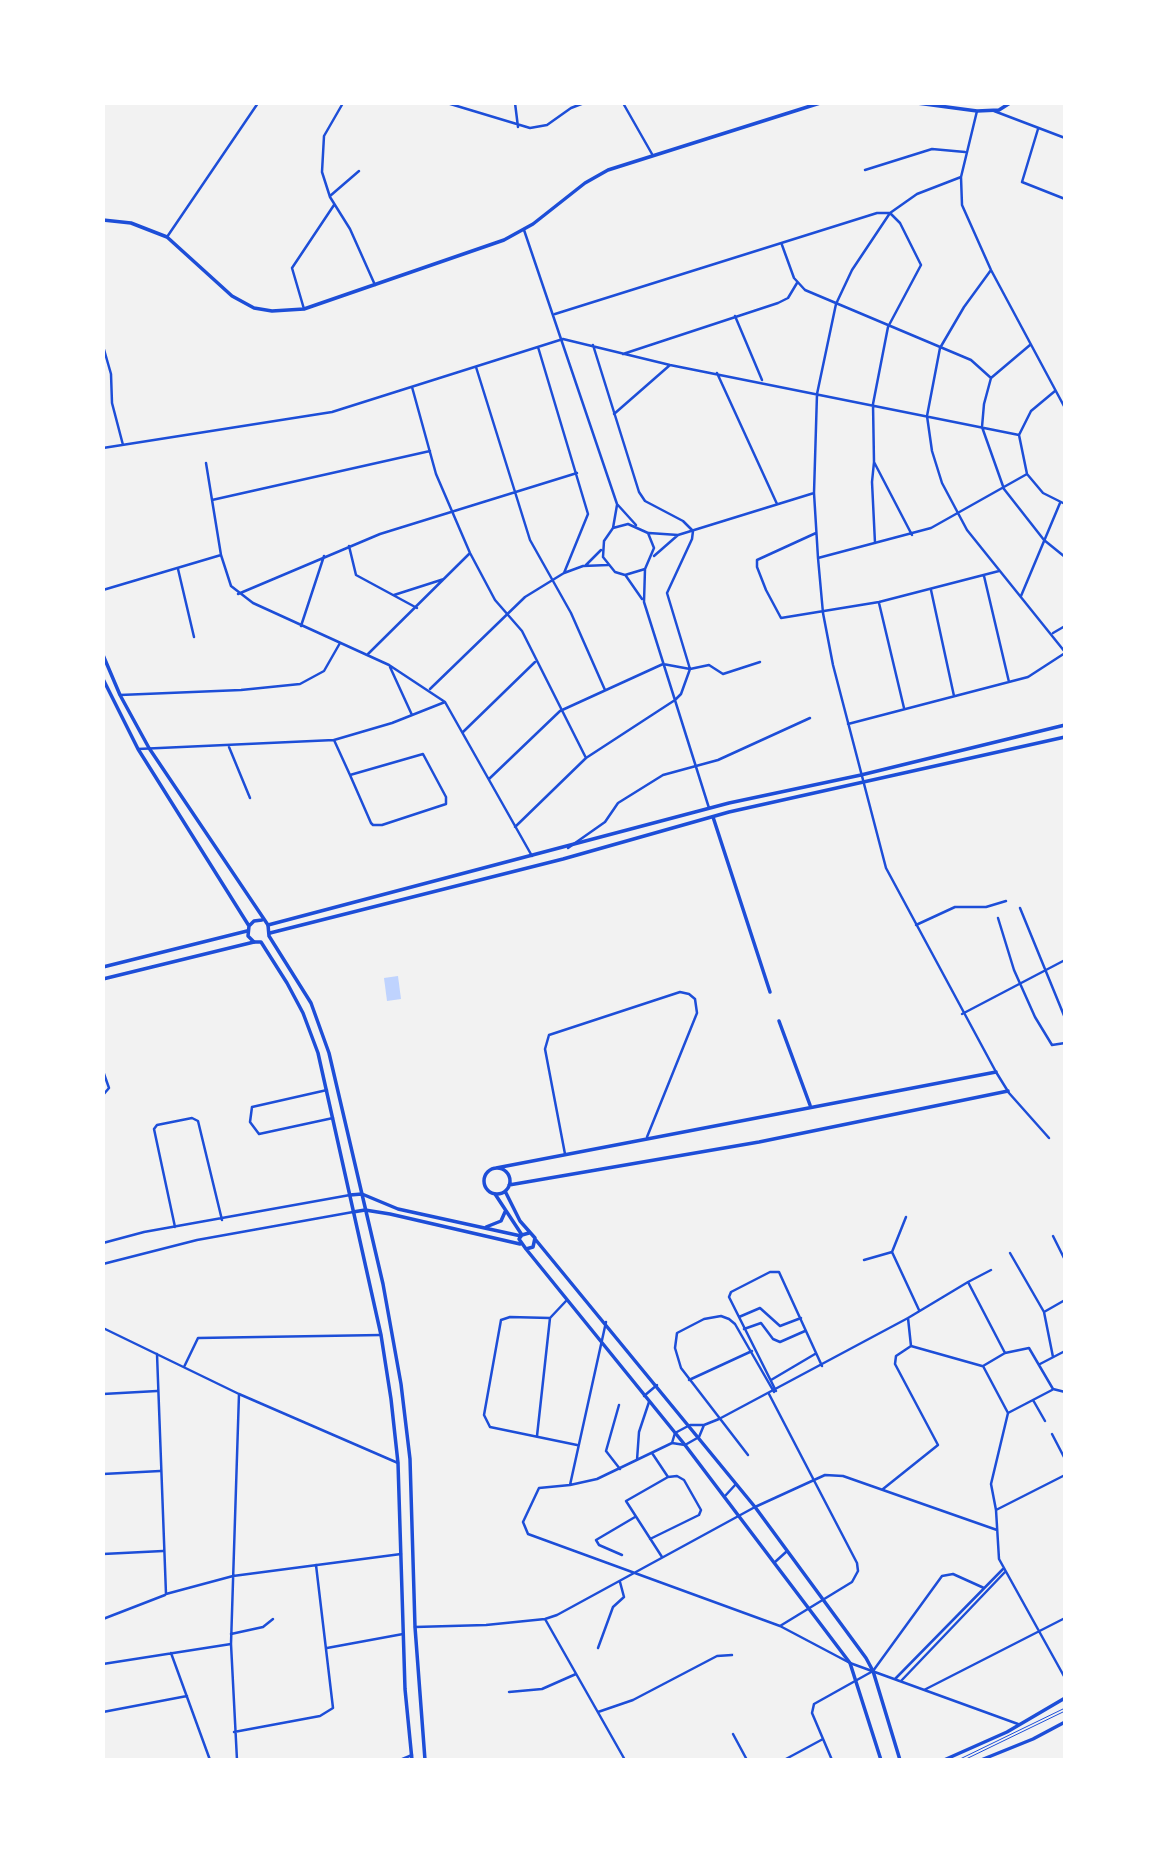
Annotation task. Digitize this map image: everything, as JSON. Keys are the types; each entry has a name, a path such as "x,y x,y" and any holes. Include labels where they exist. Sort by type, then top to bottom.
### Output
{"main road":[{"path":"103,220 131,223 167,237 232,296 254,308 272,311 304,309 491,246 524,230 585,183 608,170 819,103"},
{"path":"917,103 977,111 999,110 1010,103"},
{"path":"991,109 993,103"},
{"path":"103,655 120,695 149,748 266,923 269,935 319,1021 397,1351 407,1426 415,1627 425,1760"},
{"path":"103,679 138,749 254,942"},
{"path":"103,967 248,928 257,920 266,923 568,848 709,808 861,775 1065,725"},
{"path":"103,978 261,942 269,935 564,859 713,817 1065,737"},
{"path":"713,817 770,992"},
{"path":"261,942 303,1013 327,1090 381,1335 398,1463 403,1634 412,1757"},
{"path":"779,1021 810,1105"},
{"path":"520,1244 521,1235 495,1194 486,1188 484,1179 488,1172 496,1168 810,1105 996,1072"},
{"path":"509,1185 759,1142 1008,1091"},
{"path":"495,1194 505,1191 509,1185 507,1173 496,1168"},
{"path":"505,1191 529,1233 690,1424 755,1507 873,1671 900,1760"},
{"path":"350,1195 362,1194 398,1209 484,1228 521,1235 529,1233"},
{"path":"353,1212 365,1210 520,1244 526,1250 741,1516 850,1663 881,1760"},
{"path":"484,1228 501,1222 505,1210"},
{"path":"526,1250 533,1247 536,1239"},
{"path":"944,1760 1065,1698"},
{"path":"981,1760 1034,1739 1065,1722"}],"street":[{"path":"167,237 258,103"},
{"path":"343,103 332,117 321,155 330,197 350,229 375,285"},
{"path":"447,103 518,127 538,128 584,103"},
{"path":"515,103 518,127"},
{"path":"623,103 652,154"},
{"path":"991,109 1064,137"},
{"path":"977,111 961,177 962,205 991,270 1065,408"},
{"path":"1038,129 1022,182 1065,200"},
{"path":"864,170 932,149 965,152"},
{"path":"330,197 359,171"},
{"path":"961,177 917,194 890,213 852,270 836,304 817,394 814,493 823,613 848,723 886,868 962,1014 996,1072 1008,1091 1049,1138"},
{"path":"304,309 292,268 334,205"},
{"path":"555,314 877,214 890,213 901,223 921,265 888,327 873,404 872,482 875,543"},
{"path":"524,230 555,314 617,504 636,525 648,533 678,535 814,493"},
{"path":"782,244 797,283 805,290 971,360 991,378"},
{"path":"848,723 1028,677 1065,652 957,516 932,451 927,416 931,381 940,348 964,307 991,270"},
{"path":"623,354 788,298 797,283"},
{"path":"735,316 762,382"},
{"path":"103,448 332,412 563,340 670,365 1019,435"},
{"path":"593,345 613,414 642,497 683,521 693,531"},
{"path":"1030,345 991,378 984,404 982,427 1004,489 1044,540 1065,557"},
{"path":"103,346 111,374 112,403 123,445"},
{"path":"538,346 588,517 564,573"},
{"path":"613,414 670,365"},
{"path":"477,367 530,540 550,580 571,613 605,690"},
{"path":"718,373 778,504"},
{"path":"412,387 450,511 489,591 522,631 586,758"},
{"path":"1021,596 1062,503 1044,493 1027,474 1019,435 1031,411 1055,391"},
{"path":"212,500 430,451"},
{"path":"874,462 912,535"},
{"path":"206,463 220,555 225,571 238,594 301,626 368,654 430,689 445,702 532,856"},
{"path":"238,594 349,546 450,511 577,474"},
{"path":"818,558 912,535 957,516 1027,474"},
{"path":"583,566 602,548 613,528 617,504"},
{"path":"613,528 636,525"},
{"path":"515,827 586,758 681,694 690,669 667,593 692,539 693,531"},
{"path":"648,533 654,548 653,556"},
{"path":"816,533 760,557 757,567 781,618 879,602 999,571"},
{"path":"644,602 645,569 653,556 678,535"},
{"path":"349,546 356,575 417,608"},
{"path":"602,548 608,565"},
{"path":"368,654 470,553"},
{"path":"103,590 220,555"},
{"path":"301,626 324,556"},
{"path":"430,689 507,613 550,580 583,566 608,565 625,575 644,602 709,808"},
{"path":"177,568 194,637"},
{"path":"625,575 645,569"},
{"path":"984,576 1009,682"},
{"path":"394,596 446,579"},
{"path":"931,590 954,697"},
{"path":"879,602 904,708"},
{"path":"1051,634 1065,626"},
{"path":"120,695 241,691 299,684 324,671 340,643"},
{"path":"463,732 536,662"},
{"path":"489,779 560,711 663,664 690,669 709,665 719,673 731,673 760,662"},
{"path":"389,665 412,715"},
{"path":"138,749 229,747 334,740 445,702"},
{"path":"568,848 605,822 618,803 663,775 735,753 810,718"},
{"path":"334,740 350,775 373,825 382,825 446,804 446,797 423,754 350,775"},
{"path":"229,747 250,798"},
{"path":"916,925 955,907 986,907 1006,901"},
{"path":"1020,908 1065,1018"},
{"path":"998,918 1020,983 1052,1045 1065,1043"},
{"path":"962,1014 1065,960"},
{"path":"565,1154 545,1049 549,1035 680,992 689,994 695,999 697,1013 647,1137"},
{"path":"103,1071 109,1088 103,1095"},
{"path":"327,1090 252,1107 250,1122 259,1134 333,1118"},
{"path":"175,1227 154,1129 157,1125 194,1118 198,1121 222,1220"},
{"path":"103,1243 350,1195"},
{"path":"103,1264 197,1240 353,1212"},
{"path":"906,1217 892,1252 919,1310"},
{"path":"1052,1236 1065,1260"},
{"path":"864,1260 892,1252"},
{"path":"1010,1253 1044,1312 1054,1357"},
{"path":"672,1443 675,1433 690,1424 704,1425 775,1391 991,1270"},
{"path":"775,1391 738,1318 730,1293 774,1271 782,1276 822,1366"},
{"path":"968,1282 1005,1353"},
{"path":"1044,1312 1065,1300"},
{"path":"537,1437 550,1318 566,1301"},
{"path":"738,1318 760,1308 780,1326 801,1318"},
{"path":"550,1318 510,1317 501,1320 484,1415 490,1427 577,1445"},
{"path":"748,1455 689,1380 677,1360 677,1332 684,1326 713,1317 729,1320 735,1324 775,1391"},
{"path":"908,1318 911,1346"},
{"path":"570,1485 606,1322"},
{"path":"744,1329 761,1323 773,1339 780,1342 805,1331"},
{"path":"103,1328 239,1394 398,1463"},
{"path":"184,1367 198,1338 381,1335"},
{"path":"883,1490 904,1469 938,1446 895,1364 895,1356 911,1346 983,1366 1005,1353 1029,1348 1053,1390"},
{"path":"689,1380 752,1351"},
{"path":"1040,1364 1065,1351"},
{"path":"157,1354 166,1594"},
{"path":"771,1380 815,1354"},
{"path":"983,1366 1008,1413 991,1478 996,1510 997,1551 1004,1570 1065,1678"},
{"path":"644,1396 657,1385"},
{"path":"1008,1413 1053,1390 1065,1392"},
{"path":"103,1394 157,1391"},
{"path":"237,1760 230,1644 239,1394"},
{"path":"769,1394 857,1563 858,1571 852,1582 780,1626"},
{"path":"1033,1400 1045,1421"},
{"path":"637,1460 639,1433 649,1402"},
{"path":"619,1405 606,1451 620,1469"},
{"path":"704,1425 699,1437 685,1445 672,1443 587,1482 539,1488 523,1522 525,1530 780,1626 850,1663 1017,1724"},
{"path":"1052,1434 1065,1459"},
{"path":"652,1453 668,1477"},
{"path":"103,1474 160,1471"},
{"path":"415,1627 545,1619 620,1582 755,1507 812,1479 836,1474 997,1530"},
{"path":"996,1510 1065,1475"},
{"path":"650,1539 699,1515 702,1510 684,1480 677,1476 668,1477 628,1499 635,1517 650,1539 663,1558"},
{"path":"725,1496 736,1484"},
{"path":"622,1555 599,1545 596,1540 635,1517"},
{"path":"103,1554 164,1551"},
{"path":"775,1562 786,1552"},
{"path":"103,1619 166,1594 233,1576 401,1554"},
{"path":"234,1732 320,1716 333,1708 316,1565"},
{"path":"895,1679 1004,1570"},
{"path":"901,1681 1004,1570"},
{"path":"832,1760 812,1713 814,1704 856,1678 873,1671 942,1576 953,1574 984,1588"},
{"path":"598,1648 612,1607 624,1597 620,1582"},
{"path":"924,1690 1065,1618"},
{"path":"231,1634 263,1627 273,1619"},
{"path":"545,1619 625,1760"},
{"path":"327,1648 403,1634"},
{"path":"103,1664 230,1644"},
{"path":"171,1653 210,1760"},
{"path":"597,1712 633,1700 717,1656 732,1655"},
{"path":"509,1692 542,1689 576,1674"},
{"path":"103,1712 187,1696"},
{"path":"733,1734 747,1760"},
{"path":"784,1760 823,1739"},
{"path":"400,1760 412,1757"}],"lane":[{"path":"958,1760 1065,1708"},
{"path":"964,1760 1065,1711"}],"water":[{"path":"398,976 401,999 387,1001 384,978"}]}
